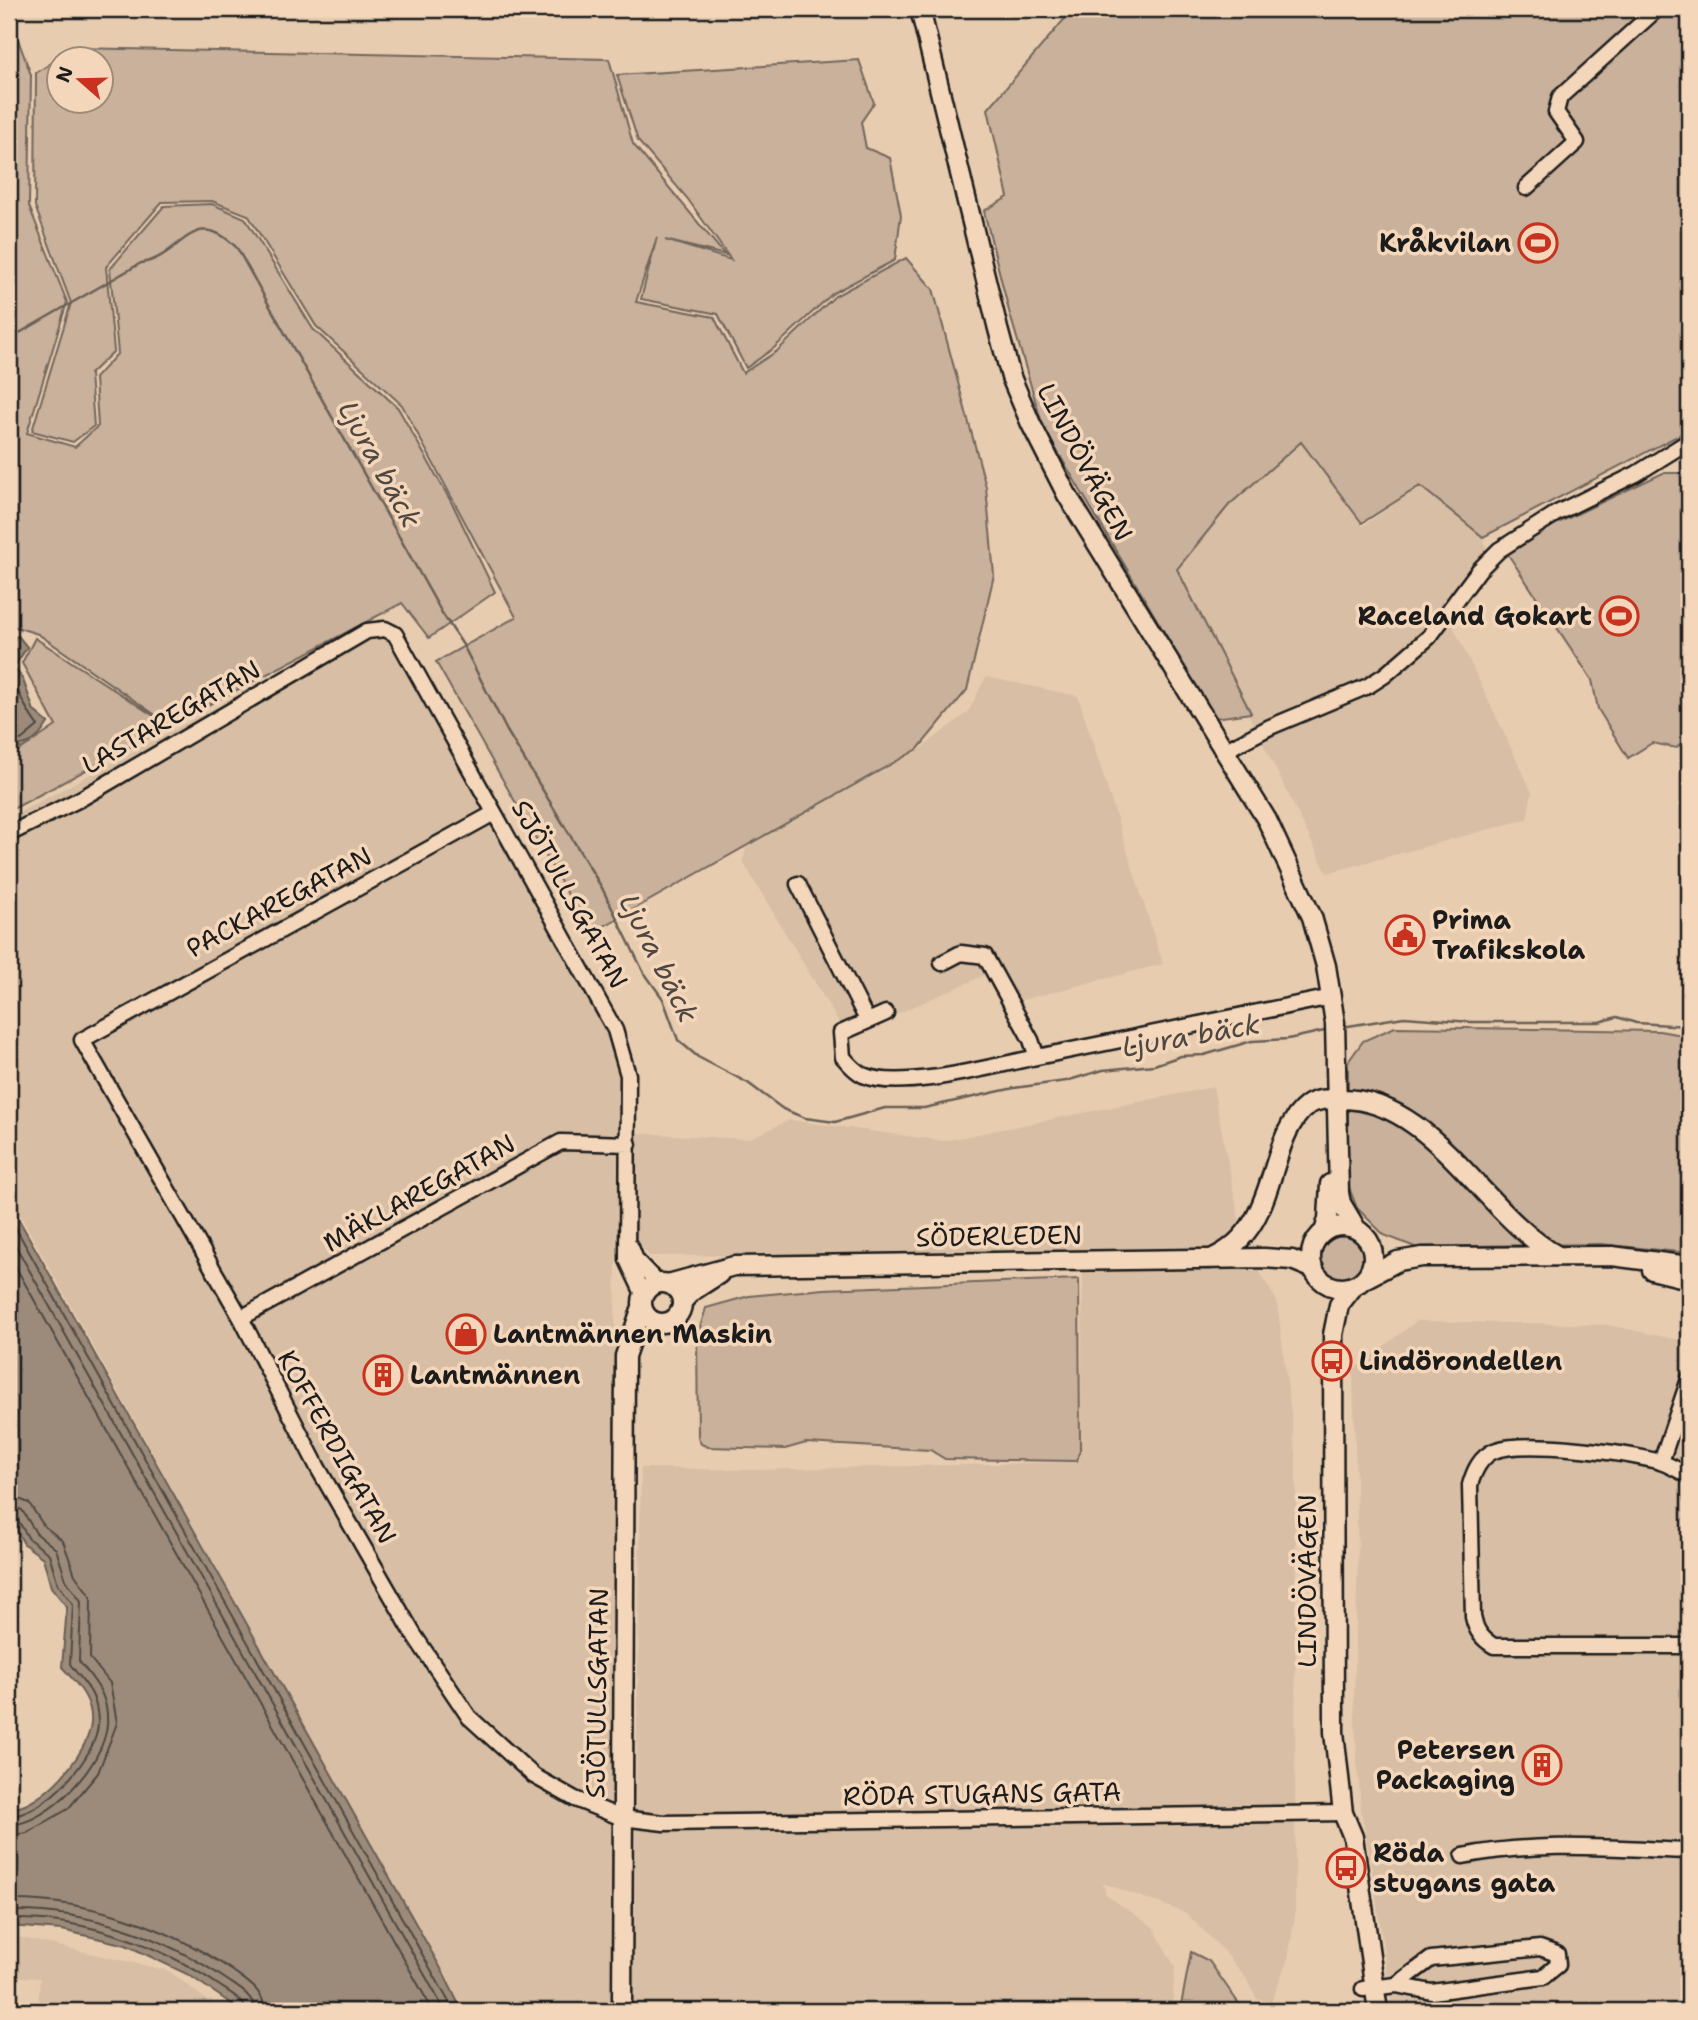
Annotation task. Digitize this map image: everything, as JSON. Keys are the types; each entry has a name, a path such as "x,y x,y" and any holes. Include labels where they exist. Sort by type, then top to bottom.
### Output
{"main road":[{"name":"LINDÖVÄGEN","path":"920,9 998,329 1021,401 1068,495 1267,820 1317,932 1331,1029 1339,1193 1341,1203 1362,1233"},
{"name":"LINDÖVÄGEN","path":"1302,900 1322,999 1331,1029"},
{"name":"LINDÖVÄGEN","path":"1320,1237 1330,1208 1333,1099"},
{"path":"1211,1259 1238,1241 1264,1203 1292,1125 1304,1108 1312,1102 1333,1099 1366,1100 1381,1104 1397,1115 1440,1147 1537,1242 1558,1256"},
{"path":"1422,1257 1398,1261 1342,1289 1318,1275 1311,1255 1320,1237 1340,1226 1362,1233 1391,1252 1422,1257 1558,1256 1647,1259 1689,1266"},
{"path":"1360,1282 1374,1257 1362,1233"},
{"name":"SÖDERLEDEN","path":"1264,1258 1303,1249 1320,1237"},
{"path":"1537,1257 1650,1270 1689,1279"},
{"name":"SÖDERLEDEN","path":"663,1283 734,1266 1264,1258 1292,1260 1318,1275"},
{"name":"SÖDERLEDEN","path":"682,1302 712,1277 734,1266"},
{"name":"LINDÖVÄGEN","path":"1318,1275 1333,1335"},
{"name":"LINDÖVÄGEN","path":"1360,1282 1339,1305 1333,1335 1333,1699 1346,1868 1369,1988 1378,2011"},
{"path":"663,1283 678,1290 682,1302 678,1315 666,1322 653,1320 643,1301 663,1283"},
{"name":"SJÖTULLSGATAN","path":"622,2011 625,1356 643,1301"},
{"name":"SJÖTULLSGATAN","path":"626,1376 638,1342 650,1328 666,1322"},
{"name":"LINDÖVÄGEN","path":"1366,2011 1369,1988"}],"street":[{"path":"1525,188 1577,142 1556,112 1560,97 1657,9"},
{"path":"1226,750 1385,675 1429,637 1479,570 1499,550 1557,513 1636,474 1689,441"},
{"name":"SJÖTULLSGATAN","path":"356,637 386,629 395,634 615,1030 628,1074 627,1260 643,1301"},
{"name":"LASTAREGATAN","path":"9,834 82,798 356,637"},
{"name":"PACKAREGATAN","path":"87,1037 494,813"},
{"path":"797,884 867,1020"},
{"path":"942,963 961,953 985,956 1031,1040 1037,1057"},
{"path":"886,1013 841,1032 843,1056 862,1074 880,1080 918,1079 1322,999"},
{"name":"KOFFERDIGATAN","path":"87,1037 82,1040 241,1318 331,1492 414,1635 469,1717 534,1776 575,1799 622,1818"},
{"name":"MÄKLAREGATAN","path":"241,1318 561,1142 629,1144"},
{"path":"628,1243 636,1260 663,1283"},
{"path":"1661,1462 1689,1379"},
{"path":"1689,1476 1661,1462 1613,1452 1516,1447 1495,1451 1484,1458 1475,1470 1471,1485 1473,1617 1476,1630 1494,1646 1689,1646"},
{"name":"RÖDA STUGANS GATA","path":"622,1818 664,1823 1344,1819"},
{"path":"1463,1856 1511,1847 1550,1844 1689,1851"},
{"path":"1369,1988 1396,1985 1432,1992 1543,1977 1558,1965 1557,1954 1540,1948 1431,1959 1396,1985"}],"shaded area":[{"path":"1073,9 1689,9 1689,430 1483,537 1420,486 1362,523 1301,442 1229,505 1177,569 1251,713 1215,718 1043,427 1009,311 984,211 1008,197 988,109"},
{"path":"9,15 31,75 29,206 67,302 27,433 75,447 98,426 95,378 118,353 110,269 164,206 212,204 245,218 313,329 398,408 454,507 495,592 429,638 402,603 170,725 38,634 9,625"},
{"path":"116,49 609,59 633,144 725,255 665,240 731,260 687,198 638,141 617,75 859,60 874,103 861,122 866,148 890,158 901,215 895,260 833,293 774,348 746,368 718,314 641,299 657,237 636,302 714,317 743,373 777,351 835,296 906,258 933,289 986,487 994,575 967,690 918,749 590,934 436,662 516,617 402,405 316,326 248,215 212,201 162,202 106,267 114,351 90,374 94,426 73,442 32,431 71,303 35,206 36,73 46,67 46,116 116,116"},
{"path":"1302,442 1363,526 1420,486 1483,537 1487,552 1443,605 1532,792 1527,819 1327,873 1177,569 1229,505"},
{"name":"Raceland Gokart","path":"1663,473 1689,473 1689,735 1677,748 1652,743 1628,758 1598,709 1592,680 1507,553 1518,542"},
{"path":"381,618 608,1037 619,1080 612,1503 613,2011 463,2011 9,1195 9,818"},
{"path":"18,636 27,647 14,667 23,680 34,711 48,723 34,741 56,726 22,663 35,638 169,726 9,811 9,757 31,743 22,748 9,747 9,640"},
{"path":"986,677 1078,696 1163,964 1002,1005 985,975 847,1036 743,862 746,848 919,750 968,712"},
{"path":"1395,1027 1659,1031 1689,1036 1689,1253 1600,1244 1415,1247 1384,1235 1357,1208 1348,1185 1348,1062 1363,1041"},
{"path":"1213,1087 1244,1244 1277,1302 1296,1454 1295,1916 1288,1959 1271,2002 1257,1999 1246,1978 1225,1952 1186,1913 1103,1883 1106,1895 1153,1927 1175,1967 1172,2011 633,2011 641,1468 751,1470 1078,1462 1081,1450 1083,1252 649,1256 633,1235 635,1133 748,1139 790,1120 943,1141"},
{"path":"1340,1234 1356,1241 1363,1257 1356,1273 1340,1280 1324,1273 1317,1257 1324,1241"},
{"path":"1079,1279 1080,1450 1077,1461 945,1459 930,1450 806,1443 785,1449 708,1447 701,1444 698,1437 697,1337 706,1308 749,1296 824,1289"},
{"path":"1417,1321 1608,1325 1689,1342 1689,2011 1392,2011 1361,1811 1357,1758 1354,1701 1358,1553 1353,1370"},
{"path":"9,1935 169,1971 221,2011 38,2011 40,1978 9,1976"},
{"path":"1191,1952 1209,1961 1244,2011 1180,2011"}],"water":[{"path":"18,636 27,647 14,667 23,680 34,711 48,723 32,741 9,747 9,640"},
{"path":"9,1202 444,1974 462,2011 242,2011 189,1975 126,1945 62,1930 9,1926 9,1809 35,1800 61,1778 88,1736 91,1714 87,1699 62,1667 67,1607 51,1587 43,1558 24,1544 9,1516"}],"waterway":[{"name":"Ljura bäck","path":"9,339 141,263 155,259 198,232 209,231 222,236 237,248 442,613 463,645 507,731 602,888 643,971 663,999 678,1040 698,1057 748,1083 783,1109 805,1118 835,1122 885,1108 924,1108 1014,1088 1066,1081 1103,1070 1154,1065 1181,1056 1204,1055 1252,1041 1288,1039 1329,1030"},
{"name":"Ljura bäck","path":"1342,1027 1404,1017 1471,1022 1599,1022 1617,1017 1636,1023 1689,1026"}],"place":[{"name":"Kråkvilan","path":"1538,243"},
{"name":"Raceland Gokart","path":"1619,616"},
{"name":"Prima Trafikskola","path":"1405,935"},
{"name":"Lantmännen Maskin","path":"466,1334"},
{"name":"Lindörondellen","path":"1332,1361"},
{"name":"Lantmännen","path":"383,1375"},
{"name":"Petersen Packaging","path":"1542,1765"},
{"name":"Röda stugans gata","path":"1346,1868"}]}
